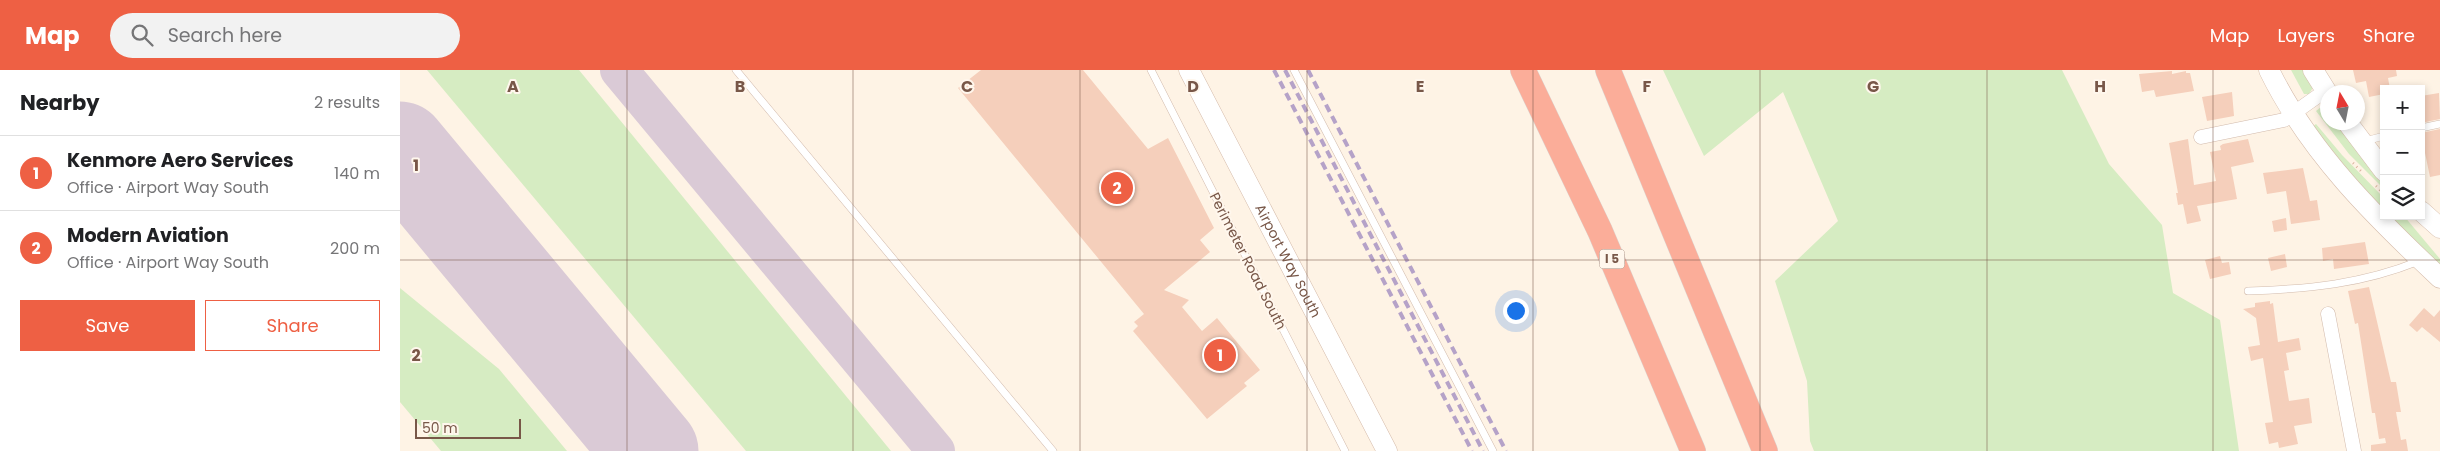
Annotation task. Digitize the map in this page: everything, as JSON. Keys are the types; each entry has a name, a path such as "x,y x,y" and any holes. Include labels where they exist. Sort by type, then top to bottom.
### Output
{"highway":[{"name":"I 5","path":"1523,70 1600,231 1693,451"},
{"path":"1608,70 1764,451"}],"main road":[{"name":"Airport Way South","path":"1189,70 1387,451"},
{"path":"2269,70 2293,115 2332,167 2372,214 2440,278"},
{"path":"2313,70 2321,85"},
{"path":"2349,130 2354,150 2374,176"},
{"path":"2425,215 2440,228"}],"street":[{"path":"2201,136 2274,123 2293,115 2320,97"},
{"path":"2328,314 2354,451"}],"lane":[{"path":"736,70 1053,451"},
{"name":"Perimeter Road South","path":"1151,70 1345,451"},
{"path":"1294,70 1493,451"},
{"path":"2425,127 2440,124"},
{"path":"2354,150 2380,138"},
{"path":"2248,291 2307,289 2387,274 2422,260"}],"path":[{"path":"2354,150 2374,176"}],"green space":[{"path":"427,70 579,70 891,451 746,451"},
{"path":"1663,70 2062,70 2109,164 2162,225 2173,293 2220,320 2239,451 1814,451 1810,441 1807,381 1775,281 1838,221 1783,92 1704,156"},
{"path":"2291,70 2306,70 2314,86 2309,94 2304,94"},
{"path":"2320,108 2320,116 2316,111"},
{"path":"2316,124 2342,155 2380,194 2380,209 2312,127"},
{"path":"2331,130 2345,130 2380,174 2380,185 2349,154"},
{"path":"2390,220 2407,220 2440,259 2440,267"},
{"path":"400,288 499,369 567,451 441,451 400,402"}],"building":[{"path":"981,70 1083,70 1148,149 1168,138 1214,228 1200,240 1210,252 1164,290 1189,300 1182,307 1202,331 1217,318 1260,370 1244,383 1247,386 1207,419 1133,331 1138,326 1134,322 1144,314 958,88"},
{"path":"2353,70 2396,70 2397,76 2388,78 2389,85 2380,85 2380,95 2369,97 2366,81 2356,83"},
{"path":"2172,71 2172,74 2186,71 2186,73 2190,73 2194,91 2156,97 2154,90 2142,92 2139,74"},
{"path":"2232,92 2234,116 2207,121 2202,97"},
{"path":"2439,93 2440,119 2425,122 2425,95"},
{"path":"2440,129 2440,175 2430,177 2425,153 2425,132"},
{"path":"2188,139 2194,185 2216,181 2210,152 2221,150 2220,146 2223,144 2248,139 2254,162 2231,167 2237,199 2197,206 2201,221 2187,224 2183,204 2178,205 2176,193 2178,193 2169,143"},
{"path":"2303,168 2310,201 2317,200 2320,220 2291,224 2286,191 2267,194 2263,173"},
{"path":"2286,218 2287,230 2274,232 2272,221"},
{"path":"2365,242 2369,264 2334,269 2333,259 2323,261 2322,248"},
{"path":"2285,254 2287,267 2271,271 2268,258"},
{"path":"2220,256 2222,263 2229,262 2231,274 2210,279 2205,260"},
{"path":"2369,287 2391,382 2396,382 2401,412 2396,412 2401,440 2406,439 2408,451 2371,451 2371,445 2386,443 2385,438 2379,439 2375,413 2372,413 2358,323 2355,324 2348,291"},
{"path":"2270,301 2270,304 2273,303 2278,342 2299,338 2301,350 2286,353 2289,370 2284,371 2289,401 2309,398 2312,423 2294,426 2298,444 2279,448 2278,442 2269,444 2265,423 2273,422 2263,358 2251,361 2248,347 2260,345 2256,318 2243,309 2255,307 2255,303"},
{"path":"2424,308 2434,317 2440,310 2440,342 2422,327 2417,332 2409,325"}],"taxiway":[{"path":"619,70 936,451"}],"runway":[{"path":"400,149 651,451"}],"railway":[{"path":"1274,70 1472,451"},
{"path":"1285,70 1483,451"},
{"path":"1308,70 1506,451"}],"place":[{"name":"Modern Aviation","path":"1117,188"},
{"name":"Kenmore Aero Services","path":"1220,355"}]}
